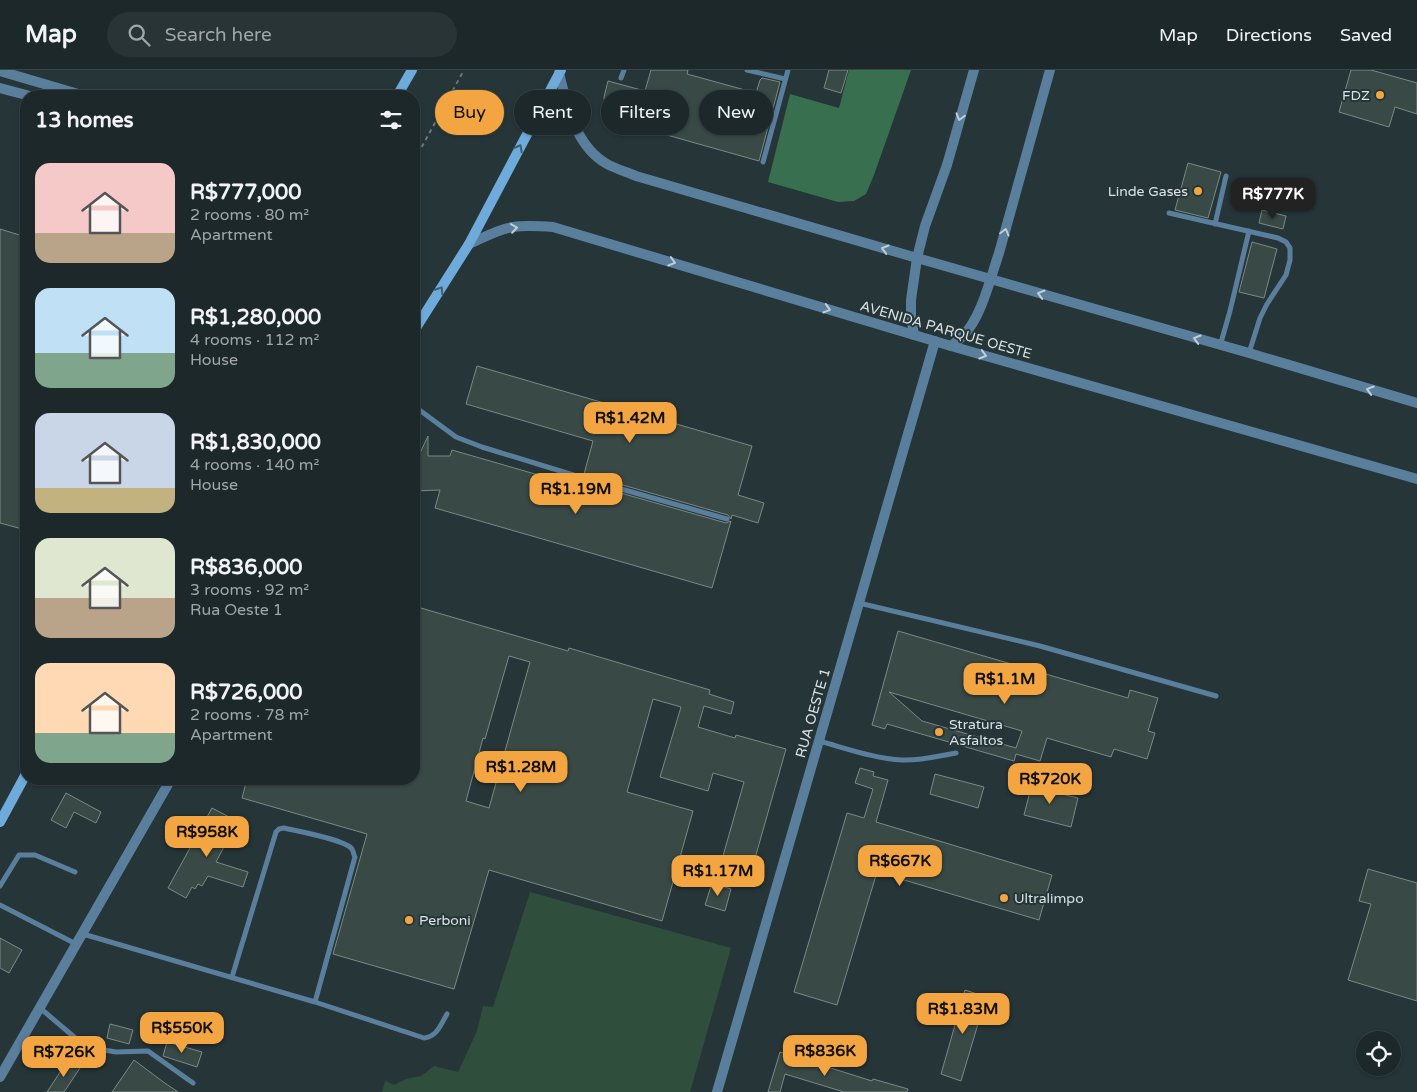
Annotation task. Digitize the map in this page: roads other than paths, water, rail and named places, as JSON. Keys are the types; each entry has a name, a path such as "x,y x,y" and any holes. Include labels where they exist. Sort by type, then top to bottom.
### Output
{"main road":[{"path":"400,90 412,70"},
{"path":"420,322 469,244 560,72"},
{"path":"0,822 20,785"}],"street":[{"path":"914,335 911,300 917,258 925,226 947,165 974,70"},
{"path":"951,346 964,335 971,324 990,279 1050,70"},
{"path":"0,71 65,90"},
{"path":"560,72 569,113 589,148 606,164 636,176 1417,403"},
{"path":"0,88 20,93"},
{"name":"AVENIDA PARQUE OESTE","path":"469,244 512,227 553,227 951,346 1417,479"},
{"name":"RUA OESTE 1","path":"717,1092 935,341"},
{"path":"0,1078 168,785"}],"lane":[{"path":"621,78 624,70"},
{"path":"747,70 785,79"},
{"path":"763,162 788,70"},
{"path":"1215,224 1226,176"},
{"path":"1169,213 1278,238 1286,242 1290,248 1290,260 1286,275 1260,318 1249,353"},
{"path":"1220,346 1249,231"},
{"path":"420,410 456,437 482,447 727,519"},
{"path":"859,603 1040,646 1216,696"},
{"path":"819,741 867,754 902,760 925,759 956,753"},
{"path":"232,977 276,832 284,828 336,841 347,845 353,850 354,857 315,1002"},
{"path":"0,886 18,854 36,854 74,872"},
{"path":"0,905 76,944"},
{"path":"83,934 315,1002 424,1038 430,1038 434,1035 447,1014"},
{"path":"40,1008 86,1047 116,1052 148,1052 193,1083"}],"place":[{"name":"FDZ","path":"1380,95"},
{"name":"Linde Gases","path":"1198,191"},
{"name":"Stratura Asfaltos","path":"939,732"},
{"name":"Ultralimpo","path":"1004,898"},
{"name":"Perboni","path":"409,920"}]}
